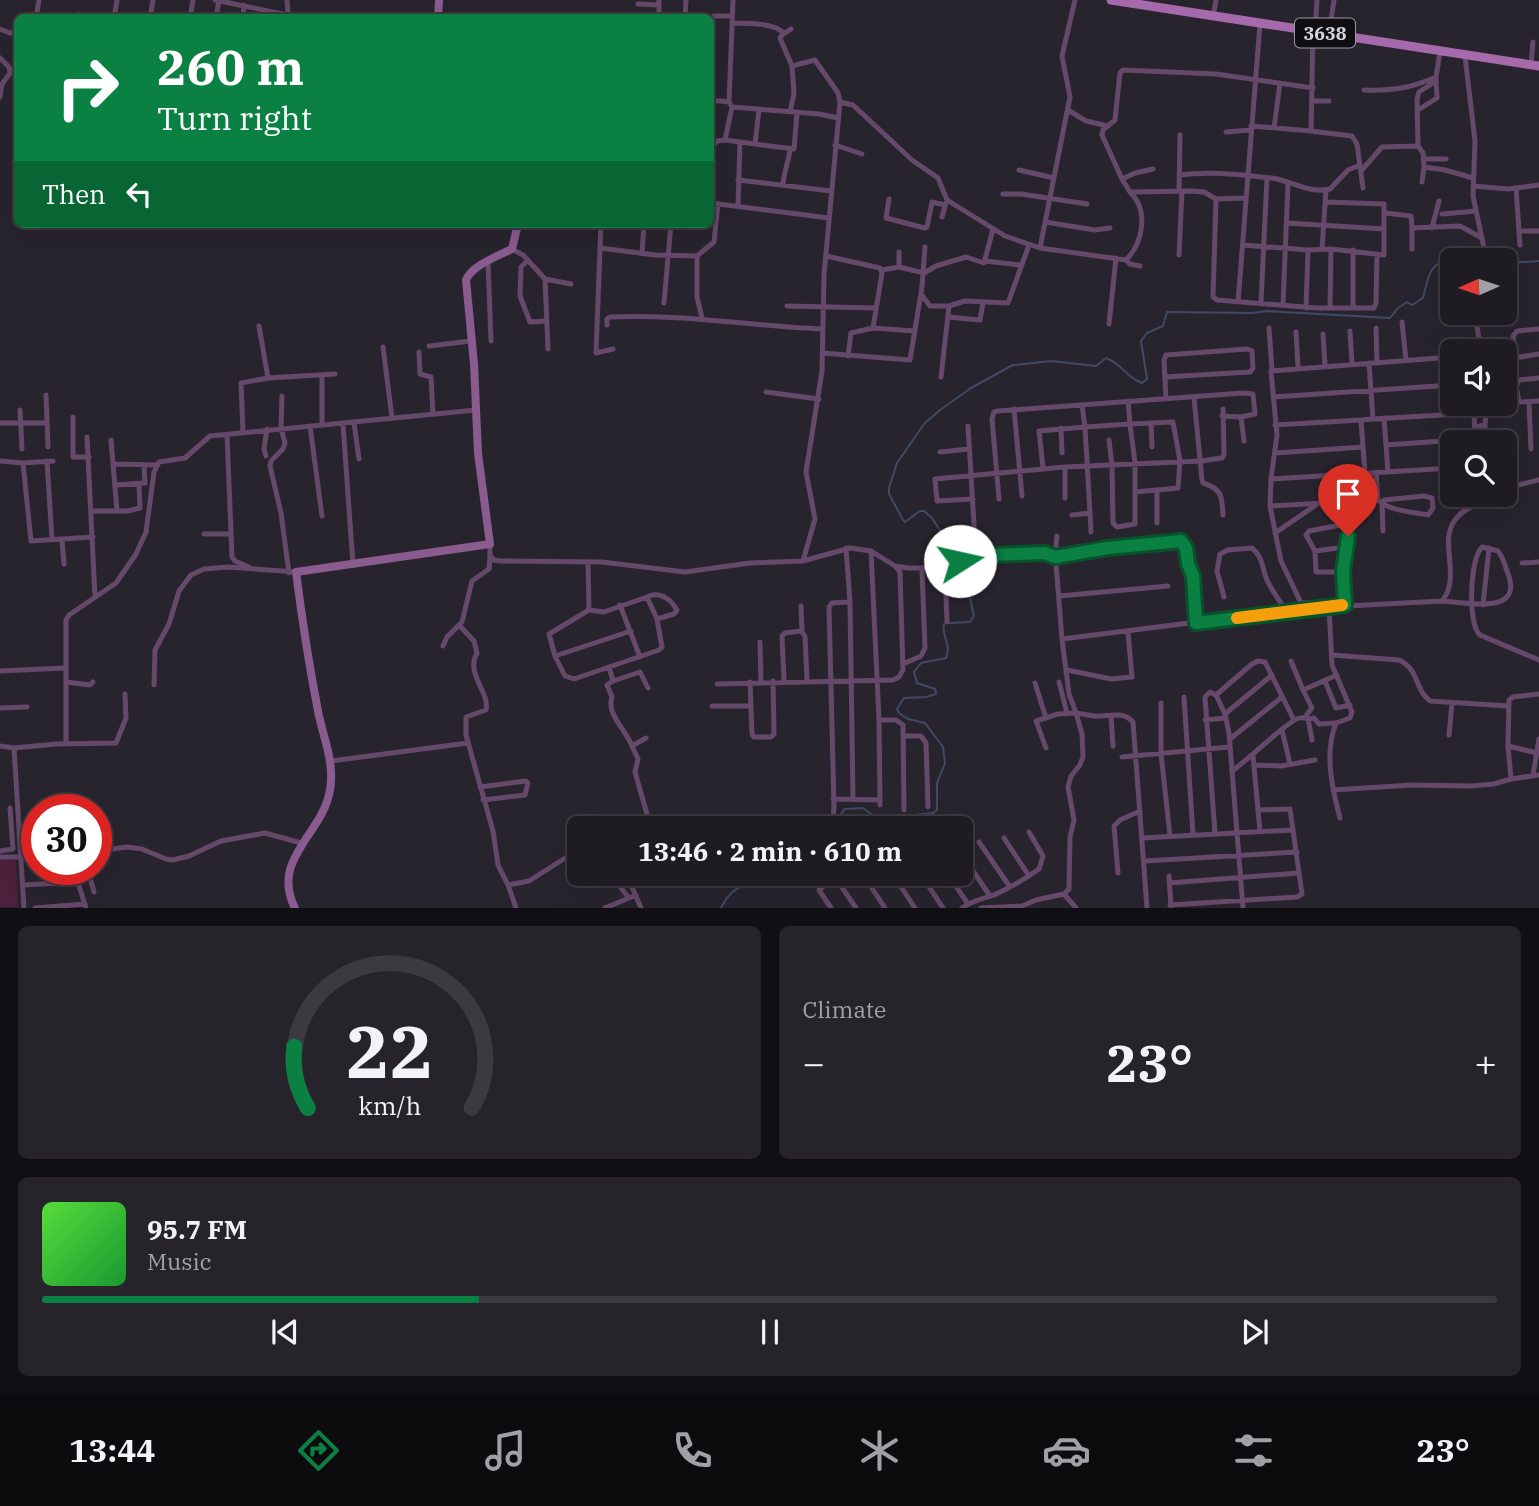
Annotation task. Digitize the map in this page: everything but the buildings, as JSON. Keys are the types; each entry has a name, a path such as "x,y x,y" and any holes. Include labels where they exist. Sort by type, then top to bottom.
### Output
{"main road":[{"name":"3638","path":"1111,0 1537,65"}],"street":[{"path":"29,0 39,1"},
{"path":"217,0 288,14 287,0"},
{"path":"725,140 730,104 733,0"},
{"path":"1040,248 1068,110 1070,90 1062,56 1074,0"},
{"path":"1213,16 1216,0"},
{"path":"1311,131 1317,0"},
{"path":"1329,34 1334,0"},
{"path":"638,4 659,3"},
{"path":"243,14 244,5"},
{"path":"714,16 769,26 784,33"},
{"path":"1238,302 1260,24"},
{"path":"783,185 784,170 788,165 790,150 793,149 794,94 792,66 780,36 792,29"},
{"path":"1533,42 1537,65"},
{"path":"1418,110 1437,98 1436,79 1440,52"},
{"path":"1465,56 1474,125 1473,186 1484,248"},
{"path":"0,58 9,67 10,73 2,84 0,97"},
{"path":"792,66 815,60 838,93 841,102 828,218 819,399 807,472 815,519 803,561"},
{"path":"1126,260 1135,249 1142,218 1139,204 1122,179 1102,137 1103,130 1115,120 1120,73 1123,70 1256,78 1313,88"},
{"path":"1364,90 1399,90 1436,79"},
{"path":"1422,182 1424,159 1418,146 1417,99 1419,92 1436,79"},
{"path":"1273,128 1280,83"},
{"path":"714,101 759,110 838,118"},
{"path":"1312,101 1329,102"},
{"path":"841,102 853,105 912,160 938,178 946,202 942,217"},
{"path":"755,144 759,110"},
{"path":"1068,110 1086,121 1108,126"},
{"path":"1226,132 1273,128 1352,136 1357,144 1363,188"},
{"path":"1179,255 1180,135"},
{"path":"714,145 725,140 790,150"},
{"path":"738,206 740,142"},
{"path":"835,145 862,154"},
{"path":"1360,168 1382,147 1418,146"},
{"path":"1424,159 1446,159"},
{"path":"1179,175 1204,172 1249,176 1303,188 1326,190 1351,167 1360,168"},
{"path":"1424,167 1473,178"},
{"path":"1122,179 1153,169"},
{"path":"1019,170 1054,178"},
{"path":"1261,302 1267,178"},
{"path":"738,180 831,191"},
{"path":"1283,304 1289,184"},
{"path":"1473,186 1516,188 1539,185"},
{"path":"1516,188 1520,245"},
{"path":"1322,249 1326,190"},
{"path":"1130,192 1204,192 1216,199 1245,198"},
{"path":"1003,194 1087,204"},
{"path":"889,199 886,218 927,228 932,202 946,202 1028,245 1116,258 1140,266"},
{"path":"1216,199 1213,296 1217,300 1306,308 1372,308 1376,305 1377,255"},
{"path":"1432,228 1439,201"},
{"path":"1243,245 1308,250 1331,248 1383,255 1385,206 1326,202"},
{"path":"714,204 828,218"},
{"path":"600,248 697,256 714,242 718,204"},
{"path":"1442,214 1476,211"},
{"path":"1385,213 1411,216 1412,249"},
{"path":"1045,222 1099,231 1110,228"},
{"path":"1287,223 1384,229"},
{"path":"1412,228 1460,226 1480,237"},
{"path":"443,646 447,637 460,625 472,581 489,569 490,556 478,453 467,276 512,249 517,228"},
{"path":"601,228 596,353 613,349"},
{"path":"642,253 644,228"},
{"path":"664,303 671,228"},
{"path":"985,261 993,229"},
{"path":"1520,231 1539,231"},
{"path":"921,293 930,306 949,306 965,301 1008,303 1028,245"},
{"path":"822,353 909,362 924,273 925,247"},
{"path":"1330,308 1331,248"},
{"path":"512,249 520,252 545,279 571,284"},
{"path":"1306,308 1308,250"},
{"path":"1353,250 1353,307"},
{"path":"899,251 899,267"},
{"path":"697,256 697,297 702,318"},
{"path":"826,256 877,266 881,270"},
{"path":"881,270 899,267 924,273 936,266 967,257 984,263 1021,265"},
{"path":"1109,324 1116,258"},
{"path":"528,260 521,267 520,296 530,322 547,321"},
{"path":"488,262 491,341"},
{"path":"873,328 881,270"},
{"path":"545,279 548,349"},
{"path":"948,317 980,320 983,303"},
{"path":"787,306 875,308"},
{"path":"941,377 949,306"},
{"path":"607,325 607,319 610,317 647,315 822,328"},
{"path":"1402,322 1406,360"},
{"path":"259,326 268,378"},
{"path":"848,356 851,333 873,328 915,331"},
{"path":"1269,328 1275,425 1270,506 1284,569 1301,603 1345,605 1442,601 1472,603 1483,605 1492,605 1502,601 1509,593 1511,584 1502,556 1498,551 1489,548 1482,547 1475,555 1472,603 1476,633 1539,660"},
{"path":"1376,328 1377,362"},
{"path":"1539,329 1514,332 1513,339 1516,355 1520,357 1539,354"},
{"path":"1350,331 1352,364"},
{"path":"1296,332 1298,367"},
{"path":"1323,334 1325,365"},
{"path":"429,346 471,341"},
{"path":"383,347 391,418"},
{"path":"1165,377 1250,372 1253,368 1252,351 1247,349 1168,354 1164,360 1166,399"},
{"path":"419,352 421,374 431,377 433,414"},
{"path":"1272,370 1440,358"},
{"path":"1369,363 1373,419"},
{"path":"243,432 242,383 268,378 335,374"},
{"path":"322,375 322,425"},
{"path":"1539,378 1517,382 1518,401 1539,401"},
{"path":"1273,397 1440,386"},
{"path":"766,393 819,399"},
{"path":"973,499 940,502 936,499 936,478 971,474 996,472 1019,471 1043,468 1218,459 1224,455 1223,413 1241,417 1255,414 1253,394 998,411 992,415 996,472 999,499"},
{"path":"46,395 48,447"},
{"path":"282,396 281,428 285,443 283,449 271,461 271,466 318,713 331,761 327,803 301,843 290,868 289,894 295,908"},
{"path":"1194,398 1202,480 1219,490 1223,515"},
{"path":"1109,440 1113,523 1117,527 1135,524 1135,463 1128,401"},
{"path":"1530,402 1531,449"},
{"path":"1083,405 1091,532"},
{"path":"20,410 22,449"},
{"path":"113,464 156,465 159,462 185,458 207,438 227,434 476,410"},
{"path":"1014,410 1022,496"},
{"path":"1135,492 1178,488 1180,461 1173,413"},
{"path":"1275,425 1440,415"},
{"path":"1474,416 1475,430"},
{"path":"1485,430 1486,416"},
{"path":"73,417 73,457 89,457"},
{"path":"1241,417 1244,441"},
{"path":"1384,418 1388,472"},
{"path":"1361,420 1365,472"},
{"path":"355,422 359,459"},
{"path":"1043,468 1038,433 1043,429 1173,422"},
{"path":"0,423 46,423"},
{"path":"1151,423 1152,447"},
{"path":"343,424 353,565"},
{"path":"1475,427 1485,425"},
{"path":"310,426 323,516"},
{"path":"968,426 976,557"},
{"path":"1061,428 1062,453"},
{"path":"266,456 264,449 267,429"},
{"path":"227,434 233,559 251,568"},
{"path":"87,438 95,597"},
{"path":"111,440 117,511"},
{"path":"1386,445 1440,442"},
{"path":"1275,453 1363,447"},
{"path":"940,452 969,449"},
{"path":"0,461 50,461 52,540"},
{"path":"23,463 30,540 93,537"},
{"path":"115,485 145,483 144,465"},
{"path":"66,744 67,617 116,583 143,542 156,465"},
{"path":"1065,467 1065,498"},
{"path":"1271,479 1440,469"},
{"path":"1376,472 1383,531"},
{"path":"1517,484 1539,480"},
{"path":"92,511 139,508 139,484"},
{"path":"1157,491 1157,523"},
{"path":"1270,506 1380,502 1424,496 1432,498 1434,503 1428,515 1396,509 1380,502"},
{"path":"1275,534 1318,504"},
{"path":"1442,601 1450,588 1449,532 1458,516 1473,507"},
{"path":"1072,515 1090,513"},
{"path":"1343,572 1318,573 1315,551 1306,537 1309,531 1346,524 1348,530 1343,572 1345,605"},
{"path":"204,534 230,534"},
{"path":"981,908 1022,907 1036,900 1064,894 1070,883 1070,837 1074,820 1068,787 1071,776 1083,757 1082,734 1069,694 1062,639 1055,557 1057,536"},
{"path":"62,540 64,564"},
{"path":"895,566 924,568 976,557 1045,553 1055,557 1108,548 1181,541 1186,548 1193,576 1196,623"},
{"path":"154,685 155,650 169,624 184,583 191,575 204,569 251,568 292,573 490,544"},
{"path":"1315,551 1346,547"},
{"path":"846,548 850,602 853,800"},
{"path":"490,556 501,561 588,562 685,572 750,563 803,561 846,548 858,548 871,551 900,572 903,664 899,677 893,680 717,684"},
{"path":"1224,597 1217,571 1220,554 1228,550 1252,548 1257,552 1267,580 1286,611"},
{"path":"1483,605 1489,548"},
{"path":"833,799 880,802 871,551"},
{"path":"588,562 589,610"},
{"path":"1522,563 1539,562"},
{"path":"903,664 920,656 925,649 922,571"},
{"path":"900,572 945,571 947,622"},
{"path":"1059,596 1168,586"},
{"path":"647,597 656,619 662,647 571,680 565,676 555,656 550,632 589,610 604,612 653,594 661,595 673,603 677,610 674,614 656,619"},
{"path":"833,816 829,607 832,603 850,602"},
{"path":"1062,639 1328,604"},
{"path":"1231,771 1253,756 1294,720 1314,718 1319,724 1336,723 1351,716 1350,705 1332,665 1328,604"},
{"path":"620,605 640,657"},
{"path":"801,606 807,681"},
{"path":"460,625 476,647 473,670 487,704 487,710 466,717 468,743 493,831 498,865 516,908"},
{"path":"555,656 631,631"},
{"path":"784,681 782,636 785,633 802,632"},
{"path":"1066,670 1111,679 1132,677 1128,632"},
{"path":"760,642 761,682"},
{"path":"1332,655 1399,660 1408,664 1414,671 1426,699 1452,704 1508,706"},
{"path":"1291,660 1312,708 1307,718 1312,740"},
{"path":"1216,695 1258,661 1265,662 1294,720"},
{"path":"609,667 614,681"},
{"path":"0,671 65,668"},
{"path":"648,688 640,672 607,685 612,697 612,712 625,731 638,759 635,772 648,816"},
{"path":"1205,720 1225,716 1272,675"},
{"path":"1303,690 1337,675"},
{"path":"750,682 753,736 773,737 773,681"},
{"path":"1325,681 1335,707 1350,705"},
{"path":"66,682 90,685 93,682"},
{"path":"1059,682 1067,713"},
{"path":"1035,683 1046,718"},
{"path":"1215,833 1205,720 1205,698 1210,692 1216,695 1225,716 1230,739 1243,904"},
{"path":"0,746 13,748 116,743 126,718 125,694"},
{"path":"1511,779 1508,706 1511,697 1539,694"},
{"path":"1184,697 1193,834"},
{"path":"1230,739 1282,697"},
{"path":"1161,703 1161,753 1170,836"},
{"path":"1449,735 1452,704"},
{"path":"712,706 751,706"},
{"path":"0,708 27,707"},
{"path":"1027,723 1067,713 1127,716 1133,722 1147,908"},
{"path":"1111,715 1113,746"},
{"path":"879,720 901,722 904,810"},
{"path":"1036,721 1046,748"},
{"path":"1336,723 1331,743 1333,790 1340,818"},
{"path":"1282,730 1290,764"},
{"path":"903,736 921,736 926,743 928,807"},
{"path":"632,746 646,738"},
{"path":"1333,790 1412,785 1471,786 1502,783 1536,775 1539,739"},
{"path":"331,761 468,743"},
{"path":"1508,746 1537,753"},
{"path":"1122,757 1229,747"},
{"path":"13,748 21,866"},
{"path":"1253,756 1260,831"},
{"path":"1254,765 1281,766 1315,760"},
{"path":"480,787 526,781 528,783 525,795 483,800"},
{"path":"0,851 13,849 10,808"},
{"path":"1169,876 1170,906 1243,904 1299,897 1302,892 1290,809 1259,810"},
{"path":"1118,873 1114,826 1120,820 1140,811"},
{"path":"1142,838 1293,830"},
{"path":"954,886 965,906 1029,877 1039,869 1043,856 1030,832"},
{"path":"112,849 142,849 173,860 189,856 221,841 265,833 301,843"},
{"path":"1004,838 1029,877"},
{"path":"979,842 1010,887"},
{"path":"1145,861 1297,852"},
{"path":"0,858 20,856"},
{"path":"508,885 529,881 567,857"},
{"path":"973,871 990,896"},
{"path":"1169,883 1299,873"},
{"path":"23,885 24,908"},
{"path":"35,908 86,906 79,885"},
{"path":"92,885 94,892"},
{"path":"620,886 629,898"},
{"path":"632,886 641,908"},
{"path":"825,886 820,890 831,908"},
{"path":"843,886 856,908"},
{"path":"871,886 885,908"},
{"path":"901,886 915,908"},
{"path":"929,886 943,908"},
{"path":"1064,894 1076,908"},
{"path":"605,908 636,895"}],"shaded area":[{"path":"16,859 18,907 0,907 0,860"}],"waterway":[{"path":"1517,262 1539,261"},
{"path":"950,623 970,622 974,616 970,598 956,577 950,546 932,518 924,511 905,522 889,494 897,463 924,424 940,410 971,388 1013,365 1051,361 1096,366 1106,358 1142,383 1147,379 1141,341 1147,333 1163,326 1167,312 1267,311 1390,318 1407,302 1412,305 1423,298 1430,273 1440,263"},
{"path":"906,816 933,813 937,810 937,783 945,763 943,747 925,723 908,719 897,709 904,698 936,694 935,689 917,683 914,672 921,663 946,658 948,649 944,624"},
{"path":"840,816 845,809 863,808 874,816"},
{"path":"721,908 730,894 744,886"}],"slow traffic":[{"path":"1237,618 1342,605"}],"route":[{"path":"960,561 992,555 1045,553 1055,557 1108,548 1181,541 1186,548 1193,576 1196,623 1345,605 1343,572 1348,536"}]}
